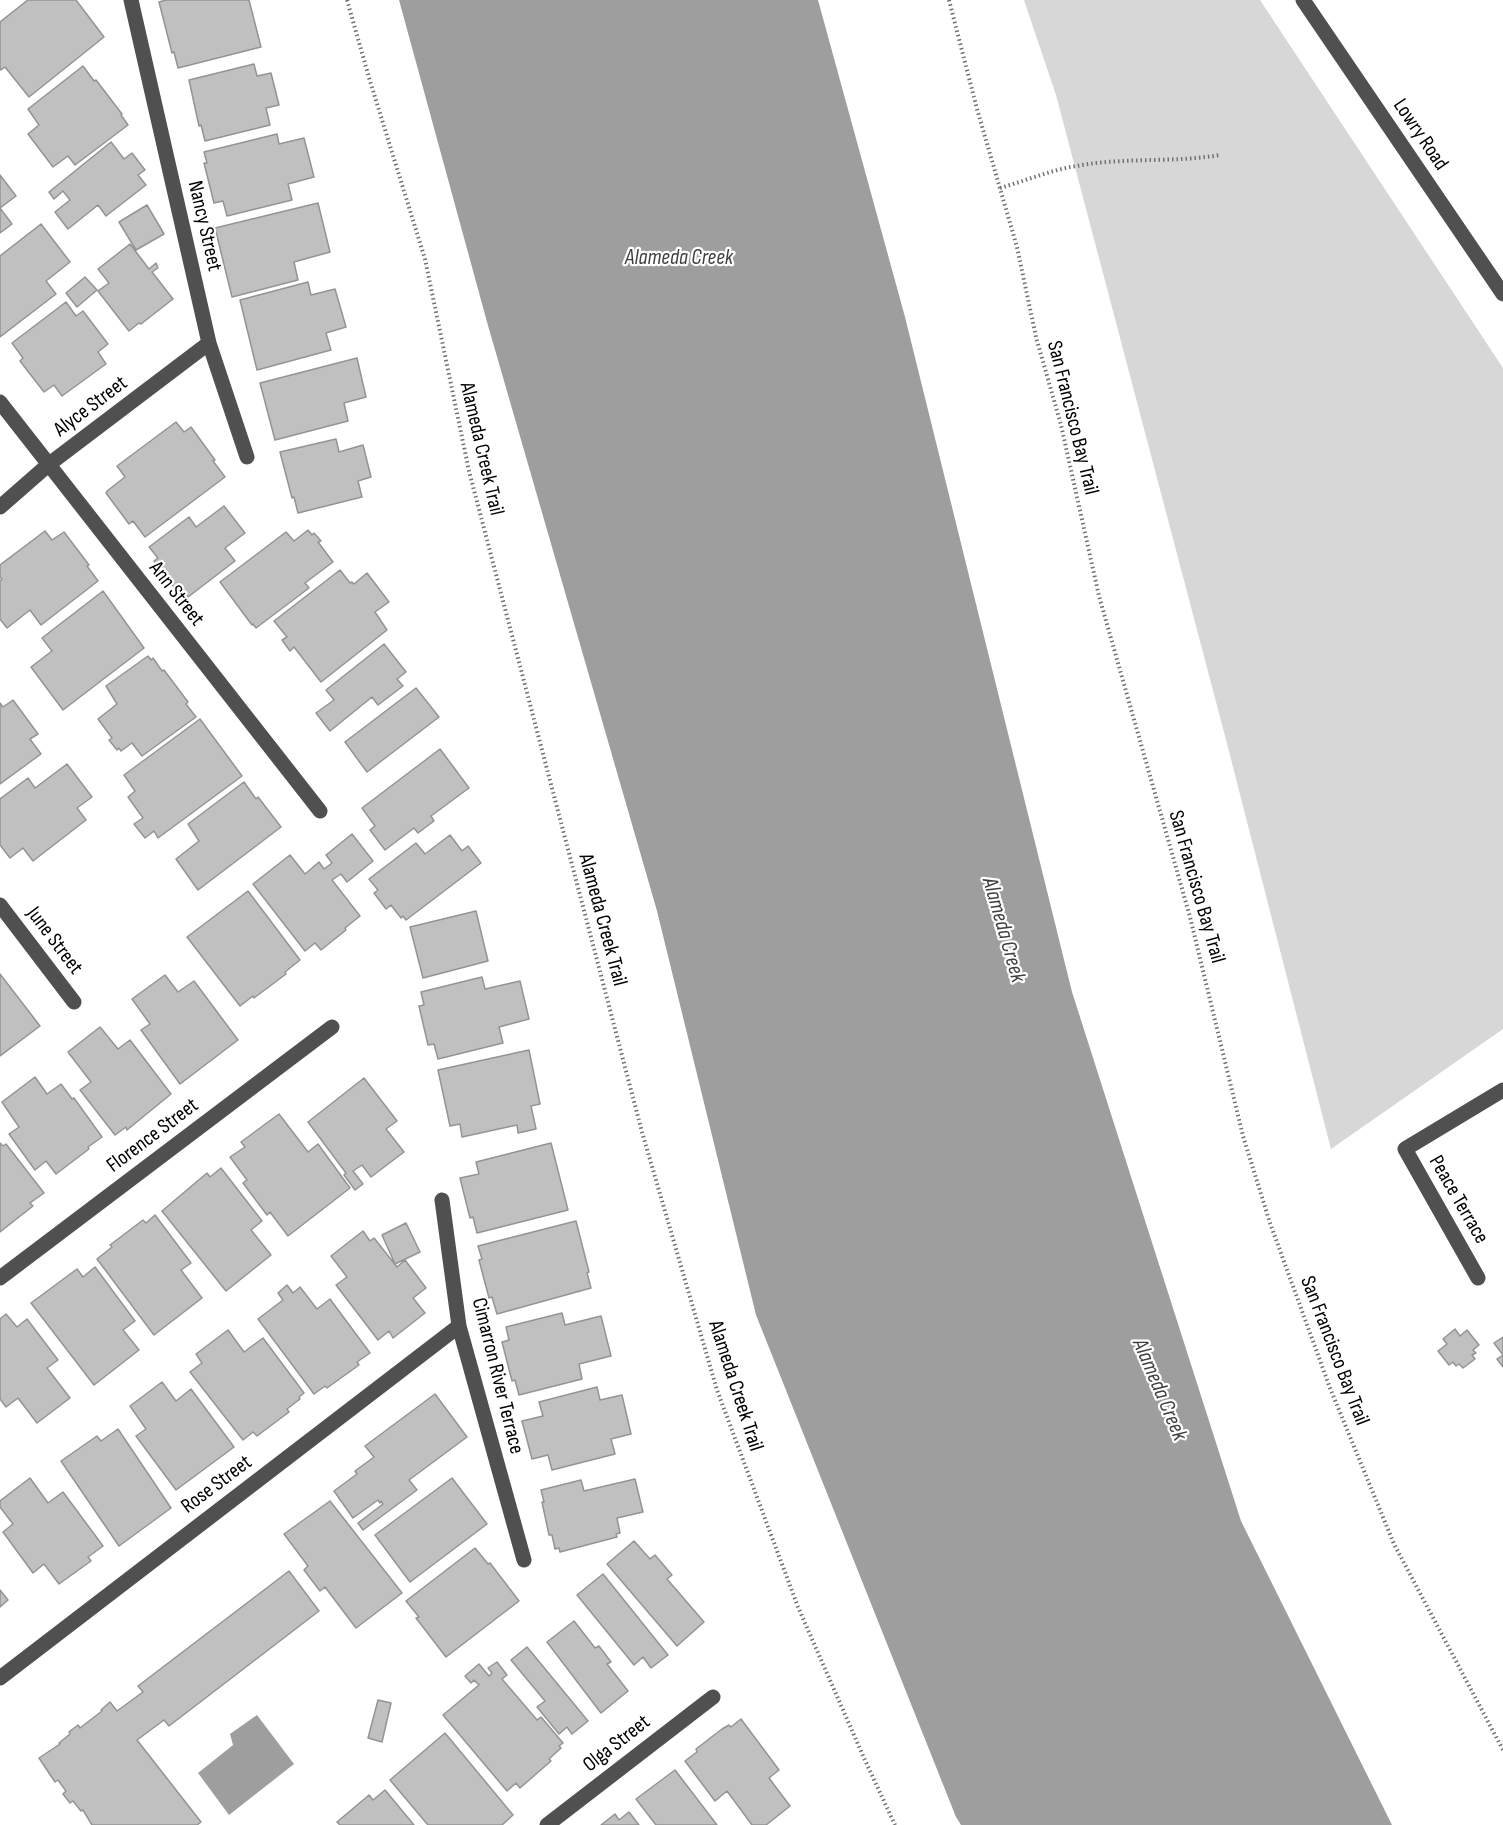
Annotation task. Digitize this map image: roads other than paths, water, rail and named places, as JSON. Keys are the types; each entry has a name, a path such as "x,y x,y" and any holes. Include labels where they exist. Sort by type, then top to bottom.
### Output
{"street":[{"name":"Nancy Street","path":"131,0 209,343 247,458"},
{"name":"Lowry Road","path":"1303,0 1503,294"},
{"name":"Alyce Street","path":"0,507 48,465 209,343"},
{"name":"Ann Street","path":"0,402 320,811"},
{"name":"June Street","path":"0,905 74,1002"},
{"name":"Florence Street","path":"0,1278 332,1027"},
{"name":"Peace Terrace","path":"1478,1278 1405,1149 1503,1090"},
{"name":"Cimarron River Terrace","path":"442,1200 459,1326 524,1560"},
{"name":"Rose Street","path":"0,1678 459,1326"},
{"name":"Olga Street","path":"547,1825 713,1697"}],"water":[{"name":"Alameda Creek","path":"399,0 818,0 905,317 1072,992 1241,1521 1392,1825 961,1825 956,1817 756,1315 657,911 487,322"},
{"path":"257,1715 294,1764 229,1815 198,1773 233,1745 230,1734"}]}
